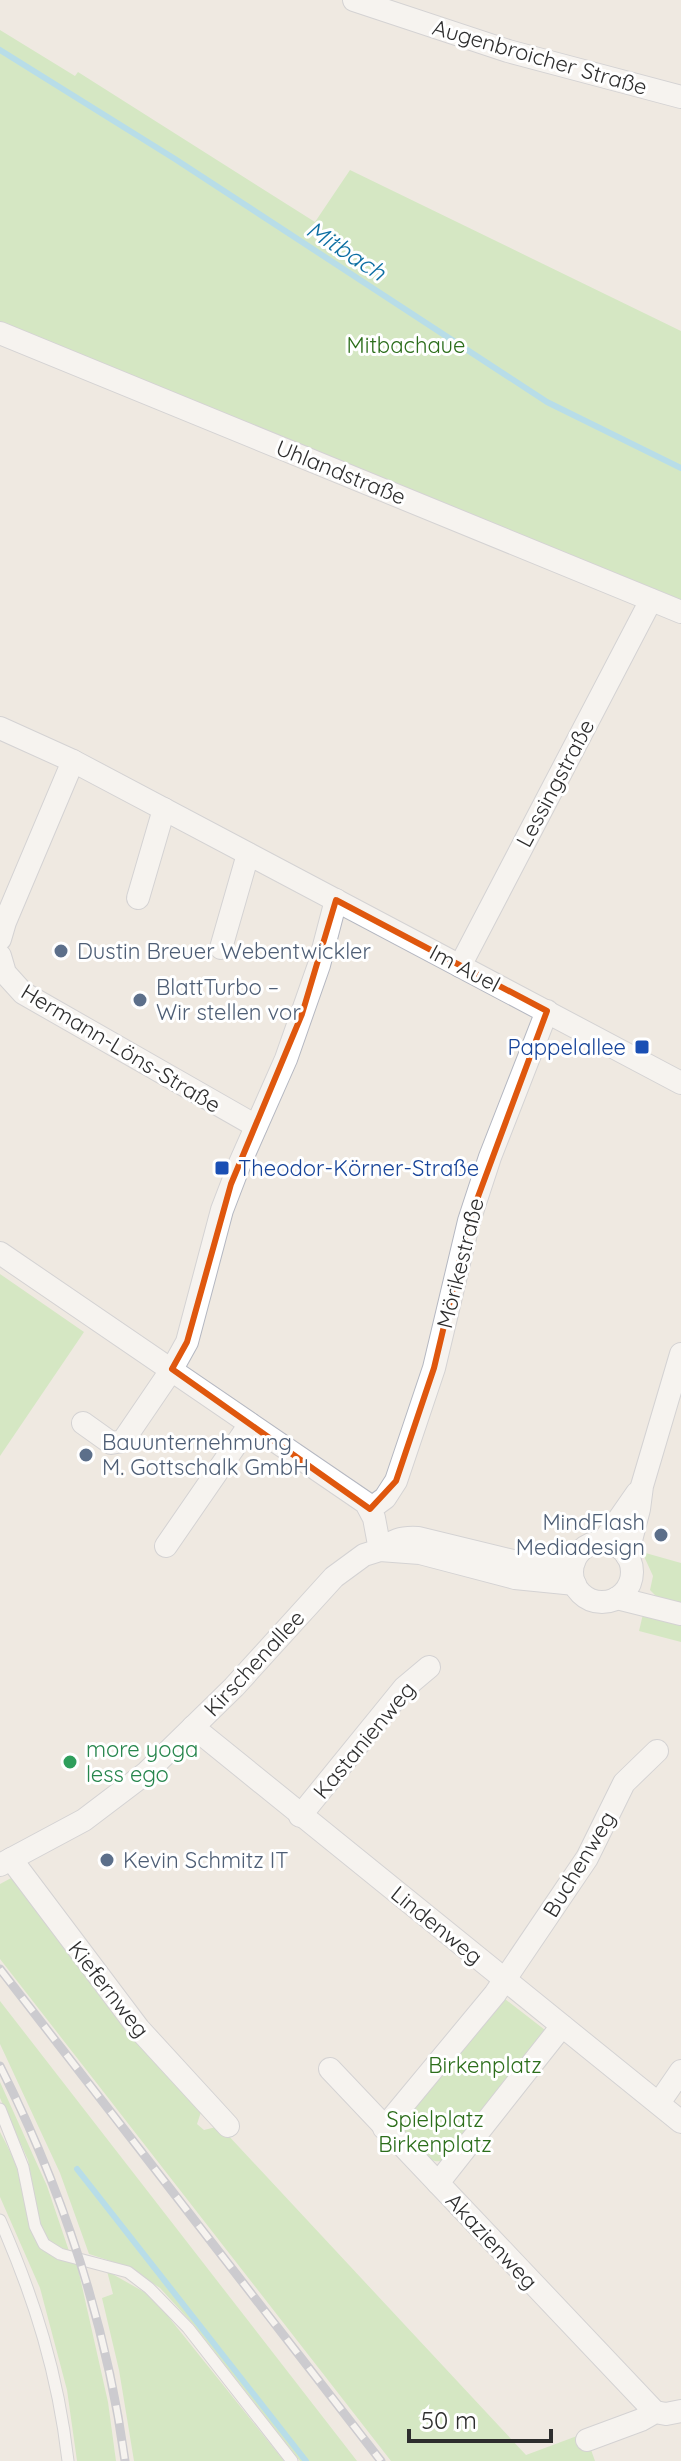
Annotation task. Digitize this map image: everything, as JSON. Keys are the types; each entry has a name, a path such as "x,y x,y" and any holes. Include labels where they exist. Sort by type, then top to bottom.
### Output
{"street":[{"name":"Augenbroicher Straße","path":"354,0 508,51 681,97"},
{"name":"Uhlandstraße","path":"0,333 681,612"},
{"name":"Lessingstraße","path":"460,966 651,600"},
{"name":"Im Auel","path":"0,728 73,761 681,1083"},
{"path":"0,939 73,761"},
{"path":"138,898 164,809"},
{"path":"221,948 248,854"},
{"path":"83,1423 111,1443 123,1441 187,1342 222,1210 286,1059 336,900"},
{"name":"Hermann-Löns-Straße","path":"1,963 11,982 23,993 256,1126"},
{"name":"Mörikestraße","path":"370,1509 385,1498 396,1481 434,1368 469,1221 490,1157 547,1011"},
{"path":"0,1253 359,1498 370,1509 380,1550 420,1553 535,1582 574,1573"},
{"path":"679,1614 653,1599 629,1565 616,1546 603,1542 585,1547 574,1573 583,1595 595,1601 617,1598 628,1588 629,1565 642,1486 681,1354"},
{"path":"166,1546 250,1424"},
{"path":"603,1542 642,1486"},
{"name":"Kirschenallee","path":"5,1862 99,1810 146,1773 234,1687 342,1570 364,1555 380,1550"},
{"path":"617,1598 679,1614"},
{"name":"Kastanienweg","path":"300,1816 404,1688 429,1667"},
{"name":"Lindenweg","path":"193,1727 681,2122"},
{"name":"Buchenweg","path":"504,1980 587,1858 624,1783 657,1751"},
{"name":"Kiefernweg","path":"5,1862 215,2122"},
{"path":"384,2128 504,1980"},
{"path":"438,2183 562,2026"},
{"name":"Akazienweg","path":"330,2069 655,2412"},
{"path":"659,2103 681,2071"},
{"path":"587,2440 655,2412 666,2414 681,2411"}],"lane":[{"path":"0,2109 23,2167 35,2226 44,2244 60,2254 128,2272 149,2288 188,2328 292,2461"},
{"path":"0,2220 31,2291 46,2340 58,2386 68,2461"}],"highlighted area":[{"path":"336,900 547,1011 469,1221 434,1368 396,1481 370,1509 172,1369 187,1342 231,1184 302,1014"}],"green space":[{"name":"Mitbachaue","path":"0,30 75,76 78,72 315,222 350,170 681,331 681,605 0,322"},
{"path":"0,1274 84,1332 0,1456"},
{"path":"642,1552 681,1563 681,1608 660,1600 650,1590 653,1576"},
{"path":"643,1614 681,1620 681,1642 639,1631"},
{"path":"13,1877 201,2112 197,2124 204,2130 216,2127 226,2133 526,2455 585,2433 595,2461 391,2461 0,1959 0,1884"},
{"name":"Birkenplatz","path":"505,1999 545,2030 445,2160 426,2158 404,2136 402,2127 405,2118 499,2001"},
{"path":"0,2001 357,2461 300,2461 193,2324 160,2288 126,2266 89,2254 60,2173 0,2044"},
{"path":"0,2082 47,2186 69,2251 51,2243 40,2225 28,2160 0,2098"},
{"path":"0,2132 16,2167 31,2230 37,2241 45,2250 77,2264 108,2402 116,2461 77,2461 67,2390 40,2288 0,2197"},
{"path":"107,2271 146,2293 167,2315 284,2461 134,2461 119,2370 102,2298 113,2294"}],"waterway":[{"name":"Mitbach","path":"0,50 175,159 547,402 681,468"},
{"path":"77,2169 306,2461"}],"railway":[{"path":"0,1969 381,2461"},
{"path":"0,2066 43,2161 79,2258 106,2358 125,2461"}],"place":[{"name":"Dustin Breuer Webentwickler","path":"61,951"},
{"name":"BlattTurbo – Wir stellen vor","path":"140,1000"},
{"name":"Pappelallee","path":"642,1047"},
{"name":"Theodor-Körner-Straße","path":"222,1168"},
{"name":"Bauunternehmung M. Gottschalk GmbH","path":"86,1455"},
{"name":"MindFlash Mediadesign","path":"661,1535"},
{"name":"more yoga less ego","path":"70,1762"},
{"name":"Kevin Schmitz IT","path":"107,1860"}],"park label":[{"name":"Spielplatz Birkenplatz","path":"435,2132"}]}
